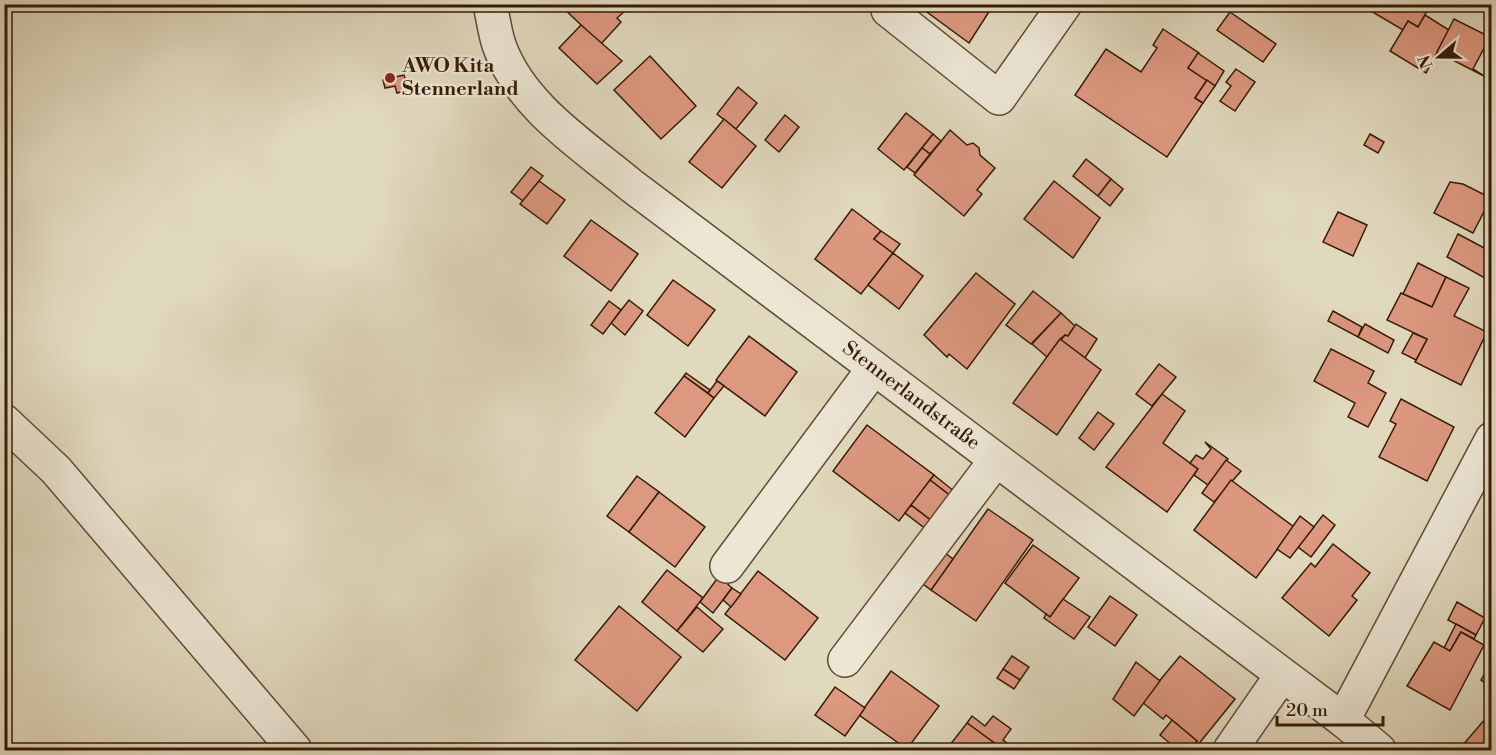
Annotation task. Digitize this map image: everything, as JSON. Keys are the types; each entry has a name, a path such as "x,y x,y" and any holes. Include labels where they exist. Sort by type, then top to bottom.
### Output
{"street":[{"name":"Stennerlandstraße","path":"490,4 499,46 518,82 550,118 632,186 1343,720 1379,750"},
{"path":"888,10 999,98 1065,4"},
{"path":"727,566 874,368"},
{"path":"4,421 56,470 295,750"},
{"path":"1343,720 1491,440"},
{"path":"845,660 996,460"},
{"path":"1230,750 1282,675"}],"building":[{"path":"559,4 623,4 631,12 626,10 617,18 621,22 601,44"},
{"path":"916,4 994,4 969,43"},
{"path":"1365,4 1431,4 1418,27 1408,21 1403,30 1364,7"},
{"path":"1230,12 1276,44 1263,62 1217,30"},
{"path":"1425,15 1449,30 1426,73 1390,51 1408,21 1418,27"},
{"path":"1454,19 1490,37 1473,69 1484,76 1437,52"},
{"path":"581,25 622,61 597,84 559,48"},
{"path":"1163,29 1199,53 1188,68 1207,80 1195,98 1203,103 1167,157 1075,95 1106,49 1141,72 1157,48 1153,45"},
{"path":"1198,53 1224,71 1215,86 1188,68"},
{"path":"650,56 696,106 661,139 614,90"},
{"path":"1236,69 1255,82 1235,111 1220,101 1231,86 1226,82"},
{"path":"404,75 408,90 397,93 395,86 385,88 383,80"},
{"path":"1207,80 1215,86 1203,103 1195,98"},
{"path":"738,87 757,103 736,129 717,114"},
{"path":"906,113 933,134 904,170 878,149"},
{"path":"785,115 799,127 779,152 765,140"},
{"path":"724,119 756,146 722,188 689,162"},
{"path":"950,130 967,145 973,143 979,148 980,155 995,168 977,190 982,194 964,216 914,175"},
{"path":"933,134 941,141 930,154 922,148"},
{"path":"1370,134 1384,142 1378,153 1364,145"},
{"path":"922,148 930,154 915,173 907,167"},
{"path":"1086,159 1111,179 1098,196 1073,176"},
{"path":"531,167 543,176 523,201 511,192"},
{"path":"1111,179 1123,189 1110,206 1098,196"},
{"path":"539,181 565,200 547,224 520,204"},
{"path":"1054,181 1100,218 1073,258 1024,219"},
{"path":"1450,182 1463,184 1491,198 1473,233 1434,213"},
{"path":"852,209 881,231 874,239 893,253 861,294 815,259"},
{"path":"1338,212 1367,225 1353,256 1323,242"},
{"path":"591,220 638,254 611,291 564,256"},
{"path":"881,231 900,244 893,253 874,239"},
{"path":"1458,234 1486,249 1489,244 1492,245 1492,282 1447,257"},
{"path":"893,253 923,276 899,309 868,285"},
{"path":"1418,263 1446,277 1432,307 1403,294"},
{"path":"976,273 1015,304 967,369 949,354 947,357 924,335"},
{"path":"1446,277 1469,288 1454,316 1487,332 1461,385 1415,362 1427,339 1387,320 1401,293 1432,307"},
{"path":"673,280 715,310 688,346 647,315"},
{"path":"1033,291 1061,313 1031,344 1006,325"},
{"path":"629,300 643,311 625,335 611,323"},
{"path":"609,301 621,310 603,334 591,325"},
{"path":"1333,311 1362,327 1358,337 1328,321"},
{"path":"1061,313 1075,326 1068,336 1065,335 1060,339 1047,357 1032,344"},
{"path":"1076,324 1097,339 1085,358 1061,340 1065,335 1068,336"},
{"path":"1365,324 1394,340 1388,353 1358,337"},
{"path":"1413,333 1427,339 1416,360 1402,353"},
{"path":"749,336 797,372 765,416 716,380"},
{"path":"1060,339 1101,370 1057,435 1013,403"},
{"path":"1331,349 1374,371 1368,383 1386,393 1368,427 1348,417 1355,403 1314,381"},
{"path":"1159,364 1176,377 1152,406 1136,394"},
{"path":"686,373 710,390 708,393 684,376"},
{"path":"684,376 714,398 685,437 655,413"},
{"path":"717,381 724,386 714,398 708,393"},
{"path":"1162,394 1185,411 1163,443 1198,469 1167,512 1106,467"},
{"path":"1401,399 1454,427 1427,481 1379,457 1396,424 1390,421"},
{"path":"1098,412 1114,424 1094,450 1079,438"},
{"path":"867,425 934,475 899,521 833,471"},
{"path":"1205,442 1228,459 1208,485 1194,475 1198,469 1190,463 1196,455 1203,459 1211,449"},
{"path":"1226,460 1241,471 1214,502 1202,493"},
{"path":"934,475 960,496 956,500 930,480"},
{"path":"637,476 659,492 629,532 607,516"},
{"path":"930,480 956,500 937,525 911,505"},
{"path":"1231,480 1294,527 1256,578 1194,530"},
{"path":"659,492 705,527 675,567 629,532"},
{"path":"911,505 937,525 931,533 905,513"},
{"path":"988,509 1033,540 976,621 931,590"},
{"path":"1323,515 1335,525 1311,557 1298,547"},
{"path":"1300,516 1314,527 1290,558 1277,549"},
{"path":"1333,544 1370,573 1352,596 1357,600 1329,636 1282,598 1311,563 1315,567"},
{"path":"1033,545 1079,578 1050,617 1005,583"},
{"path":"941,550 953,559 931,590 919,581"},
{"path":"667,570 703,598 677,631 642,602"},
{"path":"758,571 818,618 785,660 725,614"},
{"path":"719,576 732,588 713,613 700,602"},
{"path":"732,588 741,594 731,607 723,600"},
{"path":"1110,596 1137,615 1115,646 1088,627"},
{"path":"1063,599 1090,617 1074,639 1044,618 1046,614 1050,617"},
{"path":"1457,602 1485,618 1476,635 1448,620"},
{"path":"619,606 681,657 637,711 575,660"},
{"path":"697,607 723,629 703,652 677,631"},
{"path":"1456,624 1476,635 1474,639 1461,632 1450,651 1444,648"},
{"path":"1461,632 1484,645 1450,710 1407,686 1434,642 1450,651"},
{"path":"1012,656 1029,667 1020,680 1003,669"},
{"path":"1180,656 1235,699 1197,746 1195,745 1197,741 1166,715 1163,719 1142,702"},
{"path":"1136,662 1160,681 1134,716 1113,699"},
{"path":"1492,662 1492,689 1481,680"},
{"path":"1003,669 1020,680 1014,689 997,678"},
{"path":"891,671 939,706 907,749 859,715"},
{"path":"835,687 865,708 845,736 815,715"},
{"path":"1492,711 1492,750 1467,750 1462,746"},
{"path":"972,716 985,726 993,716 1011,729 1003,740 1016,750 1004,750 967,723"},
{"path":"1172,720 1197,741 1190,750 1178,750 1160,735"},
{"path":"967,723 1004,750 946,750"}],"place":[{"name":"AWO Kita Stennerland","path":"390,78"}]}
